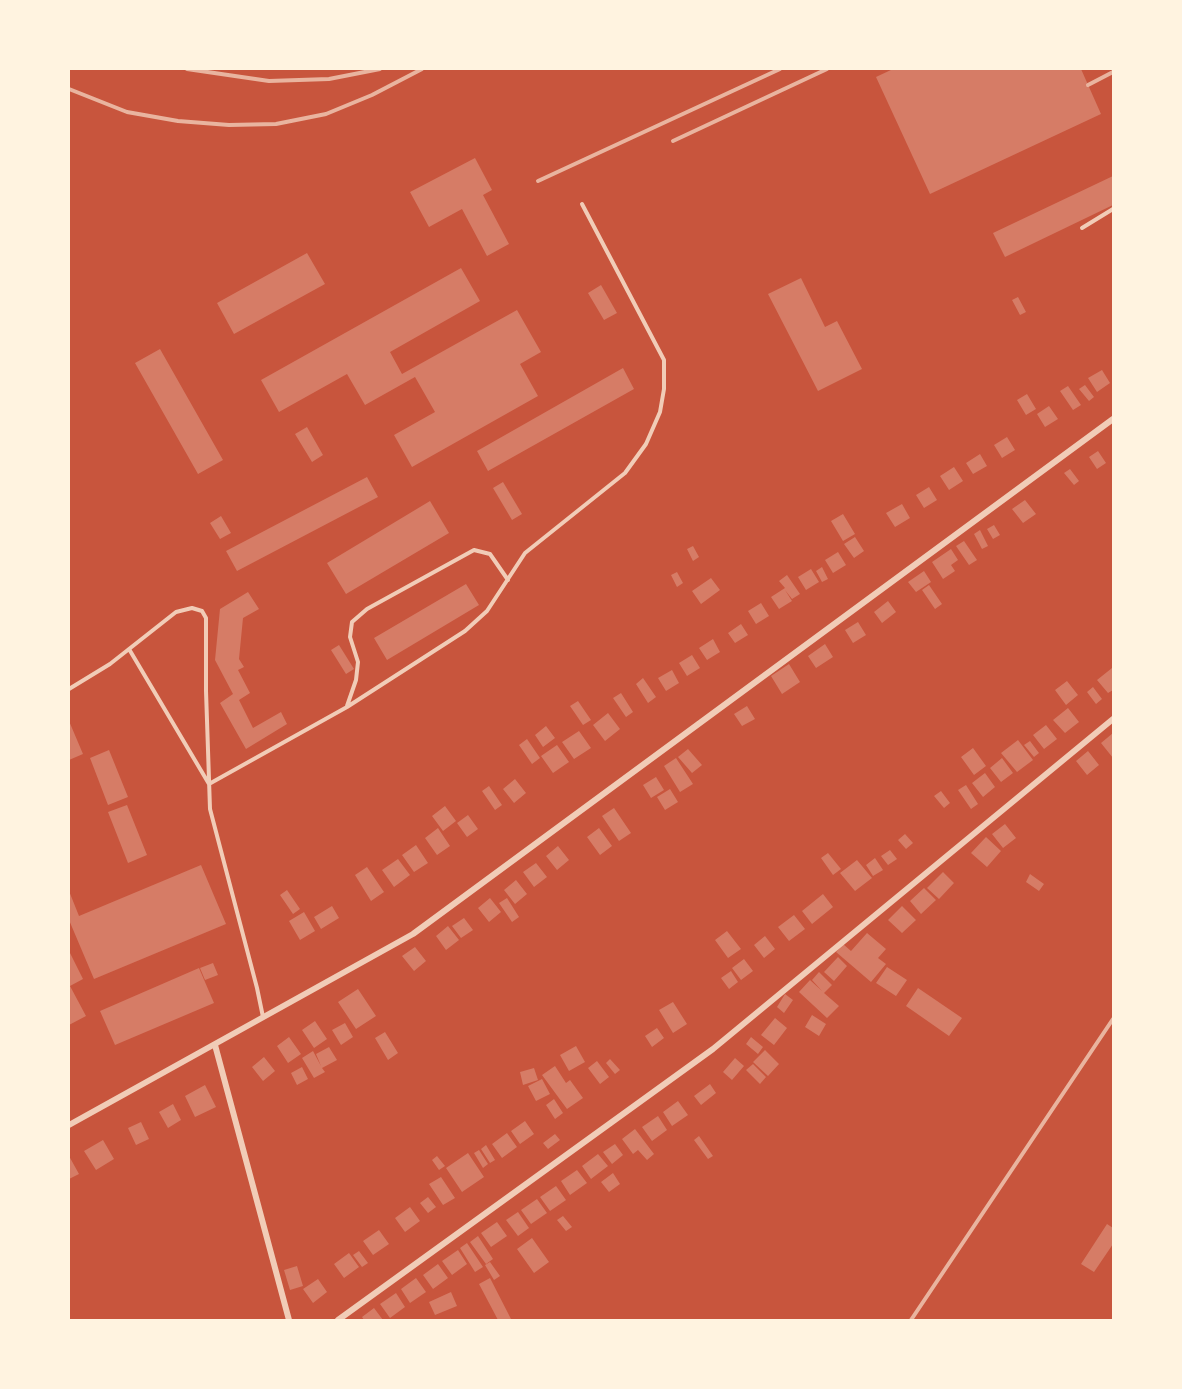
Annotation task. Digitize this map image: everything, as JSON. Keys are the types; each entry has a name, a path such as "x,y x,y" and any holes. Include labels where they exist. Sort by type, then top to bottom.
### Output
{"street":[{"path":"69,1125 413,934 1113,419"},
{"path":"338,1320 713,1049 1113,719"},
{"path":"215,1045 289,1320"}],"lane":[{"path":"209,784 347,706 465,631 488,611 525,553 625,473 646,444 660,412 664,389 664,360 582,204"},
{"path":"1082,228 1113,209"},
{"path":"347,706 356,680 358,662 350,638 351,622 367,609 474,550 489,554 508,580"},
{"path":"69,689 110,664 176,612 192,608 202,611 206,618 210,809 263,1018"},
{"path":"129,649 209,784"}],"building":[{"path":"893,69 1081,69 1101,114 930,194 876,77"},
{"path":"475,158 492,190 483,195 509,244 487,256 462,209 429,227 410,192"},
{"path":"1113,176 1113,205 1005,257 993,233"},
{"path":"307,253 325,284 234,334 217,303"},
{"path":"461,268 480,301 390,352 402,374 517,310 541,352 520,364 538,396 412,467 394,435 435,412 415,377 365,405 347,374 279,412 261,380"},
{"path":"801,278 825,327 837,321 862,369 818,391 768,294"},
{"path":"601,285 617,313 604,320 588,293"},
{"path":"1018,297 1026,312 1020,315 1012,300"},
{"path":"160,349 223,460 198,474 135,363"},
{"path":"623,368 634,389 488,471 477,451"},
{"path":"1102,370 1110,383 1097,392 1088,378"},
{"path":"1085,385 1094,397 1089,401 1079,389"},
{"path":"1068,386 1081,405 1073,410 1060,391"},
{"path":"1027,394 1036,409 1026,415 1017,400"},
{"path":"1049,406 1058,419 1045,427 1037,414"},
{"path":"307,427 323,455 312,462 295,434"},
{"path":"1007,437 1015,450 1002,458 994,445"},
{"path":"1098,451 1106,463 1097,469 1089,457"},
{"path":"980,454 987,466 973,474 966,463"},
{"path":"954,467 963,481 949,490 940,476"},
{"path":"1070,469 1079,481 1074,485 1064,473"},
{"path":"367,477 378,497 237,571 226,551"},
{"path":"503,482 522,514 512,520 493,488"},
{"path":"929,487 937,500 924,508 916,495"},
{"path":"1025,500 1036,514 1023,523 1012,509"},
{"path":"430,501 449,533 346,594 327,563"},
{"path":"902,504 910,518 895,527 886,513"},
{"path":"843,514 855,534 843,541 831,521"},
{"path":"221,516 231,533 220,539 210,523"},
{"path":"994,525 1000,535 993,539 987,529"},
{"path":"980,530 988,546 982,549 974,534"},
{"path":"855,537 864,551 854,558 844,544"},
{"path":"964,541 977,560 969,565 956,546"},
{"path":"693,546 699,557 693,561 687,549"},
{"path":"951,549 958,560 951,565 955,571 943,579 932,562"},
{"path":"838,552 846,565 833,573 825,560"},
{"path":"822,567 828,579 822,582 816,571"},
{"path":"811,569 819,582 806,590 798,577"},
{"path":"924,571 931,582 916,592 908,582"},
{"path":"677,572 683,583 677,587 671,575"},
{"path":"787,575 800,594 792,599 785,590 792,601 779,609 771,597 785,588 779,581"},
{"path":"711,578 720,590 701,604 692,591"},
{"path":"466,584 479,605 387,660 374,638"},
{"path":"929,585 942,604 935,609 922,590"},
{"path":"248,592 259,609 243,618 239,659 244,667 238,670 250,693 239,700 253,728 281,712 287,724 246,749 220,703 233,694 215,660 220,609"},
{"path":"888,601 896,612 882,623 874,612"},
{"path":"761,603 769,616 756,624 748,611"},
{"path":"858,622 866,635 853,643 845,630"},
{"path":"741,624 748,635 735,643 728,633"},
{"path":"713,639 720,652 707,660 699,648"},
{"path":"825,644 833,657 816,668 808,656"},
{"path":"339,645 354,669 346,674 331,650"},
{"path":"692,655 700,668 687,676 679,663"},
{"path":"789,664 800,682 782,694 771,676"},
{"path":"1112,668 1113,690 1108,693 1097,680"},
{"path":"672,670 679,683 666,691 658,678"},
{"path":"643,678 656,697 648,703 636,684"},
{"path":"1067,681 1078,695 1066,705 1055,690"},
{"path":"1093,687 1102,699 1096,704 1087,692"},
{"path":"621,693 633,712 626,717 613,698"},
{"path":"578,701 591,720 583,725 570,706"},
{"path":"747,706 755,719 742,726 734,714"},
{"path":"1068,708 1079,722 1065,733 1053,720"},
{"path":"608,713 620,729 605,741 593,725"},
{"path":"69,721 83,754 69,760"},
{"path":"1046,725 1057,739 1044,749 1033,735"},
{"path":"546,726 555,738 543,747 535,735"},
{"path":"579,731 591,748 574,759 562,742"},
{"path":"1113,733 1113,758 1101,743"},
{"path":"527,739 540,758 532,764 519,745"},
{"path":"1018,740 1033,760 1017,772 1001,753"},
{"path":"1030,741 1039,753 1034,757 1024,745"},
{"path":"557,745 569,762 553,773 541,756"},
{"path":"973,748 986,766 974,775 961,757"},
{"path":"688,749 702,765 692,773 678,757"},
{"path":"109,750 128,797 108,805 90,758"},
{"path":"1088,751 1099,765 1087,775 1076,761"},
{"path":"676,758 693,784 680,792 664,766"},
{"path":"1002,758 1013,773 1001,782 990,768"},
{"path":"985,773 995,787 983,797 972,783"},
{"path":"656,777 664,790 651,798 643,785"},
{"path":"515,779 526,793 514,803 503,789"},
{"path":"966,785 978,804 971,809 958,790"},
{"path":"489,786 502,805 495,810 482,791"},
{"path":"670,789 678,802 665,810 657,797"},
{"path":"941,791 950,803 944,808 934,796"},
{"path":"127,805 147,855 128,863 108,812"},
{"path":"445,806 456,821 443,831 432,816"},
{"path":"614,808 631,833 619,841 602,816"},
{"path":"468,815 478,829 467,837 457,823"},
{"path":"1005,824 1016,838 1003,848 992,834"},
{"path":"438,828 450,846 437,855 425,838"},
{"path":"599,828 612,846 600,855 587,837"},
{"path":"905,834 913,843 906,849 898,840"},
{"path":"986,837 1001,851 987,867 971,853"},
{"path":"416,845 428,863 414,872 402,855"},
{"path":"558,846 569,860 557,870 546,856"},
{"path":"890,850 897,859 888,865 881,856"},
{"path":"828,853 841,869 833,875 821,858"},
{"path":"875,858 883,870 873,876 866,865"},
{"path":"398,859 410,875 394,887 382,870"},
{"path":"857,860 872,878 855,891 840,873"},
{"path":"536,863 547,877 534,887 523,872"},
{"path":"201,865 226,924 94,979 69,920 69,891 79,916"},
{"path":"367,867 384,892 371,901 355,875"},
{"path":"943,872 954,883 939,899 927,888"},
{"path":"1030,874 1044,884 1039,891 1026,882"},
{"path":"516,880 527,894 515,904 504,890"},
{"path":"924,888 936,900 921,914 910,901"},
{"path":"287,890 300,909 293,914 280,895"},
{"path":"823,894 833,907 812,924 802,911"},
{"path":"490,898 501,912 489,922 478,908"},
{"path":"507,898 519,917 512,922 499,903"},
{"path":"332,906 339,918 321,929 314,917"},
{"path":"902,906 916,920 902,933 888,920"},
{"path":"304,912 315,931 300,940 289,921"},
{"path":"794,915 805,929 789,941 778,927"},
{"path":"464,918 473,930 461,938 452,926"},
{"path":"448,926 459,940 446,950 436,936"},
{"path":"727,931 741,949 728,958 715,940"},
{"path":"867,933 886,949 878,958 886,964 871,982 836,952 843,944 851,951"},
{"path":"765,936 775,949 764,958 754,945"},
{"path":"415,947 426,961 414,971 402,956"},
{"path":"69,951 83,979 70,986 86,1016 69,1025"},
{"path":"838,957 847,966 834,981 824,972"},
{"path":"744,959 753,971 741,980 732,968"},
{"path":"213,963 218,975 205,980 200,968"},
{"path":"887,967 907,980 896,996 876,983"},
{"path":"199,968 214,1003 115,1045 100,1011"},
{"path":"731,971 738,982 729,989 721,978"},
{"path":"819,972 832,985 824,993 839,1006 827,1018 799,992 810,980 822,991 812,980"},
{"path":"918,988 962,1018 949,1036 906,1006"},
{"path":"358,989 376,1016 356,1029 338,1002"},
{"path":"785,994 793,1000 784,1013 777,1007"},
{"path":"673,1002 687,1024 673,1033 659,1010"},
{"path":"812,1015 826,1024 819,1036 805,1027"},
{"path":"775,1018 787,1028 774,1045 761,1035"},
{"path":"315,1021 327,1039 314,1048 302,1030"},
{"path":"345,1023 353,1037 341,1045 332,1030"},
{"path":"657,1028 664,1038 652,1047 645,1036"},
{"path":"385,1032 398,1053 388,1060 375,1038"},
{"path":"289,1037 301,1054 288,1063 277,1046"},
{"path":"751,1037 763,1047 758,1054 746,1044"},
{"path":"576,1046 585,1062 569,1071 560,1055"},
{"path":"329,1047 337,1060 322,1068 325,1072 314,1078 302,1058 313,1051 321,1066 316,1054"},
{"path":"765,1050 779,1064 768,1076 753,1062"},
{"path":"264,1057 275,1071 263,1081 252,1067"},
{"path":"735,1058 744,1066 732,1080 723,1072"},
{"path":"610,1059 620,1070 615,1074 606,1063"},
{"path":"597,1061 609,1077 600,1084 588,1068"},
{"path":"753,1064 766,1077 760,1084 746,1070"},
{"path":"555,1066 566,1083 570,1080 583,1098 567,1109 542,1075"},
{"path":"302,1067 308,1079 297,1085 291,1073"},
{"path":"534,1068 538,1080 523,1085 520,1072"},
{"path":"542,1079 550,1094 536,1101 528,1086"},
{"path":"710,1084 716,1093 701,1105 694,1096"},
{"path":"205,1085 216,1107 195,1117 185,1096"},
{"path":"554,1099 563,1113 555,1119 546,1105"},
{"path":"678,1101 688,1115 672,1126 663,1112"},
{"path":"173,1104 181,1120 168,1128 159,1112"},
{"path":"658,1116 667,1130 652,1141 642,1127"},
{"path":"525,1121 534,1134 520,1144 511,1131"},
{"path":"141,1122 149,1139 136,1145 128,1128"},
{"path":"635,1129 654,1154 647,1160 638,1150 633,1154 622,1139"},
{"path":"507,1133 517,1147 502,1158 492,1144"},
{"path":"555,1134 560,1140 548,1149 543,1143"},
{"path":"699,1136 713,1156 708,1159 694,1140"},
{"path":"103,1140 114,1159 96,1170 84,1151"},
{"path":"615,1144 623,1155 612,1164 603,1152"},
{"path":"486,1145 495,1160 490,1163 481,1149"},
{"path":"479,1150 488,1164 483,1168 474,1153"},
{"path":"468,1153 484,1177 462,1192 446,1168"},
{"path":"598,1154 608,1166 591,1179 582,1166"},
{"path":"69,1156 79,1174 69,1179"},
{"path":"437,1156 445,1166 439,1170 432,1160"},
{"path":"577,1170 587,1183 570,1195 561,1181"},
{"path":"613,1173 620,1184 609,1192 601,1182"},
{"path":"441,1177 455,1198 443,1205 429,1184"},
{"path":"556,1186 566,1200 550,1211 540,1197"},
{"path":"428,1197 436,1207 428,1213 420,1203"},
{"path":"537,1199 547,1213 531,1224 521,1210"},
{"path":"410,1207 420,1221 405,1232 395,1218"},
{"path":"518,1212 529,1228 518,1236 506,1220"},
{"path":"563,1216 572,1227 566,1231 557,1220"},
{"path":"497,1222 507,1236 491,1247 481,1233"},
{"path":"1107,1224 1113,1228 1113,1244 1094,1272 1081,1264"},
{"path":"379,1230 389,1244 373,1255 363,1241"},
{"path":"478,1236 493,1259 486,1264 470,1242"},
{"path":"532,1238 549,1262 534,1273 517,1249"},
{"path":"467,1243 483,1267 475,1272 460,1248"},
{"path":"458,1250 467,1264 452,1275 442,1261"},
{"path":"359,1251 368,1263 362,1267 353,1255"},
{"path":"349,1253 359,1267 344,1278 334,1264"},
{"path":"490,1262 500,1276 494,1280 485,1265"},
{"path":"438,1264 448,1278 433,1289 423,1275"},
{"path":"297,1266 303,1286 290,1290 284,1270"},
{"path":"416,1278 426,1292 410,1303 401,1289"},
{"path":"490,1278 511,1319 509,1320 498,1320 479,1284"},
{"path":"318,1279 327,1292 313,1303 303,1289"},
{"path":"451,1292 457,1306 435,1315 429,1302"},
{"path":"396,1293 405,1307 390,1318 380,1304"},
{"path":"374,1308 383,1320 364,1320 362,1317"}],"railway":[{"path":"187,69 269,81 329,79 380,69"},
{"path":"69,89 127,112 178,121 229,125 276,124 326,114 372,95 422,69"},
{"path":"538,181 780,69"},
{"path":"673,141 827,69"},
{"path":"1088,85 1113,72"},
{"path":"911,1320 1113,1019"}]}
